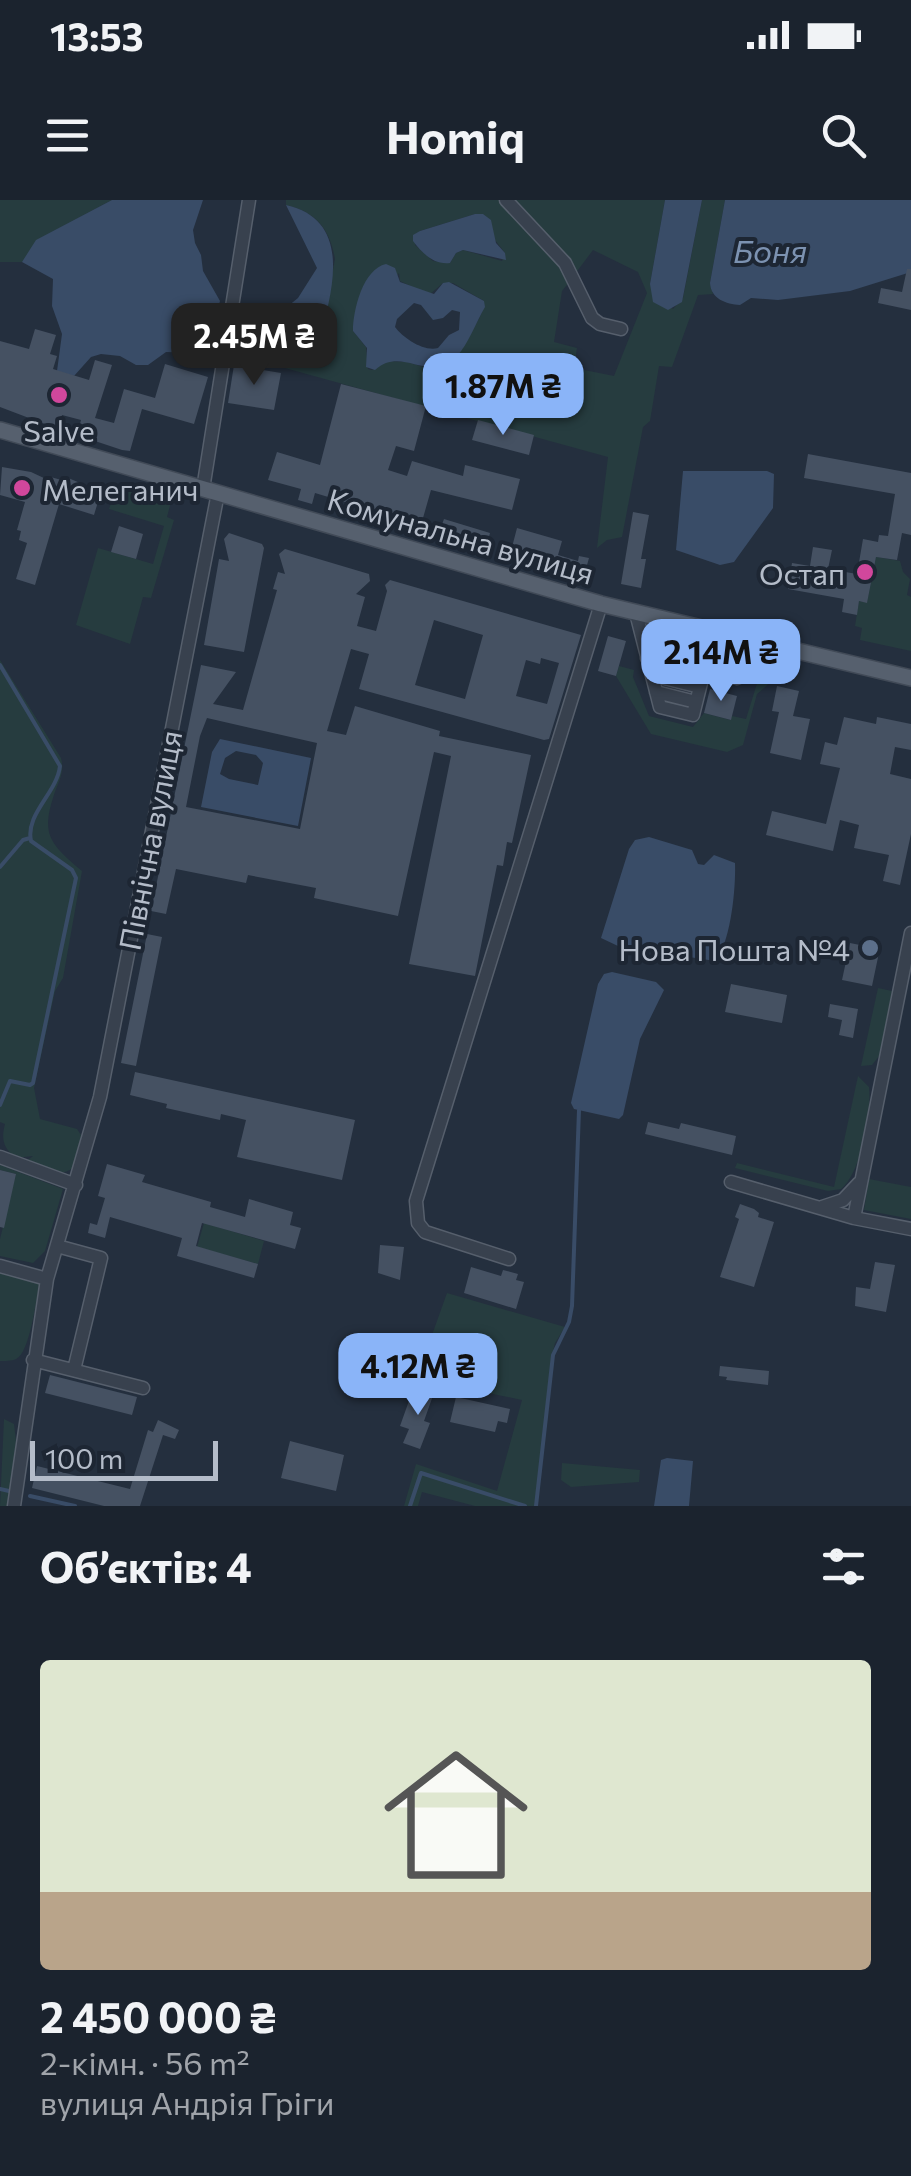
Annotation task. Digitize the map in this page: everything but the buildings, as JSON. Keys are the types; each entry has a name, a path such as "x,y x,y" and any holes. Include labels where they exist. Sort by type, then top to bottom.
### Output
{"main road":[{"name":"Комунальна вулиця","path":"0,430 601,604 911,678"}],"street":[{"name":"Північна вулиця","path":"14,1506 46,1279 100,1097 210,491 249,200"},
{"path":"506,200 565,263 592,318 620,329"},
{"path":"509,1259 426,1232 418,1224 416,1202 601,604"},
{"path":"636,613 661,708 694,713 704,672"},
{"path":"647,658 740,678 769,645"},
{"path":"652,676 700,687"},
{"path":"854,1218 911,933"},
{"path":"0,1157 76,1185"},
{"path":"731,1182 854,1218 911,1229"},
{"path":"818,1208 843,1200 861,1182"},
{"path":"57,1246 101,1258 74,1370"},
{"path":"0,1266 46,1279"},
{"path":"33,1360 143,1388"}],"green space":[{"path":"0,200 112,200 37,240 22,262 0,262"},
{"path":"286,200 501,200 555,255 570,281 562,291 554,342 577,348 574,368 614,376 647,293 638,272 593,250 575,274 511,200 665,200 650,284 673,309 683,298 702,200 725,200 710,283 713,294 698,295 672,367 659,366 622,537 607,540 597,548 608,457 234,354 256,345 309,351 317,345 321,334 335,259 333,248 320,223 306,212 286,205","holes":["475,214 505,253 502,261 463,250 450,263 433,261 415,245 420,231","399,273 400,281 429,295 443,283 453,283 484,301 472,330 430,369 387,361 368,369 366,347 353,331"]},
{"path":"117,486 171,502 167,517 174,520 151,598 143,597 130,644 76,625 98,548 153,564 164,526 109,509"},
{"path":"876,557 900,561 910,579 907,595 911,597 911,651 860,640 862,628 855,626 859,601 867,602"},
{"path":"666,636 739,653 745,659 734,672 665,656 658,646 660,638"},
{"path":"0,660 61,758 62,774 48,827 61,852 82,871 63,978 55,991 34,1088 40,1119 77,1129 81,1135 74,1167 62,1173 25,1162 33,1156 16,1158 6,1147 5,1124 0,1122"},
{"path":"775,660 784,664 780,674 757,694 743,745 727,752 651,734 616,676 619,666 634,670 633,677 649,716 693,727 704,713 730,720 732,716 746,719 763,664"},
{"path":"878,988 892,991 880,1055 872,1065 861,1066"},
{"path":"858,1076 869,1087 867,1126 854,1170 841,1189 828,1191 735,1168 737,1163 834,1187"},
{"path":"0,1165 63,1189 45,1251 33,1263 0,1256 0,1239 16,1174 0,1170"},
{"path":"869,1179 911,1187 911,1219 864,1210"},
{"path":"204,1223 264,1241 258,1264 197,1247"},
{"path":"0,1271 40,1283 25,1347 21,1355 8,1361 0,1361"},
{"path":"447,1293 565,1327 551,1360 535,1506 475,1506 422,1492 418,1506 404,1506 416,1464 497,1491 522,1400 445,1384 418,1374"},
{"path":"4,1419 14,1424 16,1441 8,1506 0,1506"},
{"path":"562,1463 640,1470 639,1482 571,1487 561,1480"}],"water":[{"path":"112,200 203,200 193,230 203,271 220,301 212,329 220,344 194,353 166,352 148,365 101,354 91,357 74,376 57,371 62,334 52,306 53,279 22,262 36,240"},
{"path":"665,200 702,200 682,302 668,310 653,302 650,284"},
{"name":"Боня","path":"725,200 911,200 911,272 850,291 778,300 751,298 740,305 725,302 716,297 710,283"},
{"path":"286,205 307,213 321,226 330,241 333,260 319,340 299,351 256,345 254,341 269,334 282,311 298,298 317,268"},
{"path":"475,214 491,220 496,243 506,260 463,250 450,263 439,262 413,241 413,235 420,231"},
{"path":"386,264 395,268 400,282 434,294 449,282 484,301 485,307 457,356 436,367 396,361 375,370 366,367 367,348 353,331 353,322 365,282","holes":["414,303 421,305 433,320 452,310 460,312 459,330 438,348 414,343 395,327 397,319"]},
{"path":"683,471 774,474 773,508 734,562 720,565 676,550"},
{"path":"220,739 311,758 298,826 201,807 212,752","holes":["236,751 256,755 263,763 258,785 220,774 225,758"]},
{"path":"649,837 692,850 698,864 704,865 714,855 735,863 729,928 715,961 618,946 601,938 629,849 635,840"},
{"path":"612,972 656,982 664,990 640,1039 619,1119 574,1109 571,1103 598,984 604,974"},
{"path":"661,1460 693,1461 689,1506 654,1506"}],"waterway":[{"path":"0,665 60,766 33,822 31,841 72,870 76,878 33,1083 10,1081 0,1105"},
{"path":"0,867 23,840 30,838"},
{"path":"536,1506 553,1355 572,1306 579,1110"},
{"path":"410,1506 421,1473 525,1506"},
{"path":"0,1489 9,1491"},
{"path":"30,1496 75,1506"}],"place":[{"name":"Salve","path":"59,395"},
{"name":"Мелеганич","path":"22,488"},
{"name":"Остап","path":"865,572"},
{"name":"Нова Пошта №4","path":"870,948"}]}
